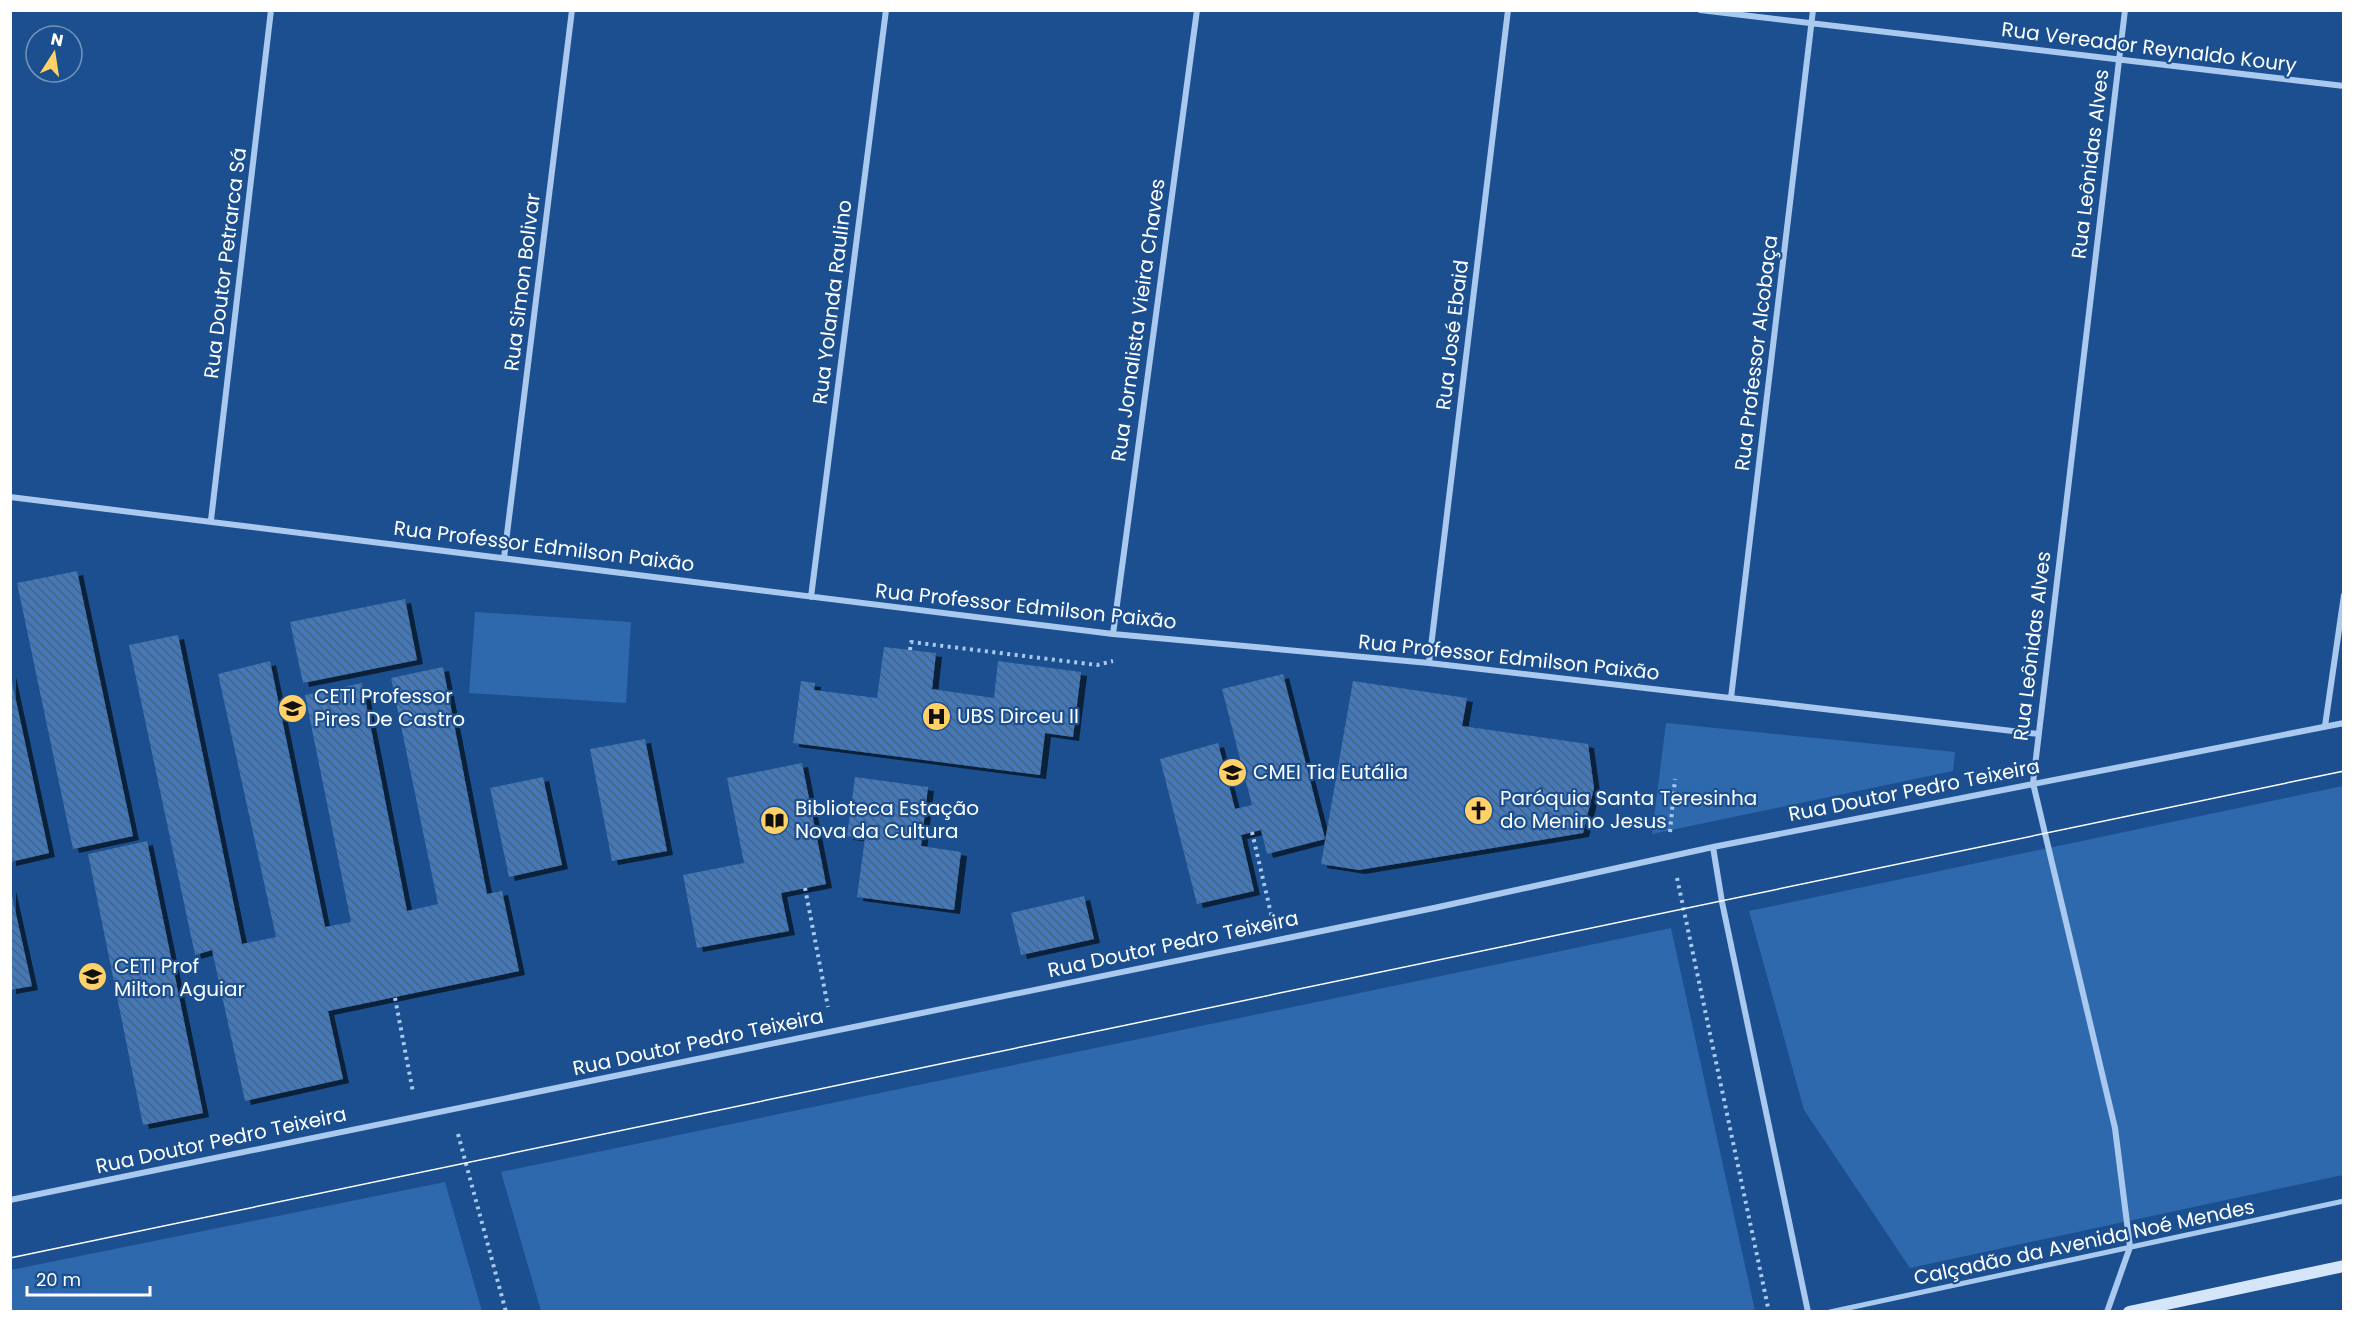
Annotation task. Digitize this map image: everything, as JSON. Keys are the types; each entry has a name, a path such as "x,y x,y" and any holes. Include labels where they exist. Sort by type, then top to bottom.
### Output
{"main road":[{"path":"2129,1311 2343,1266"}],"street":[{"name":"Rua Doutor Petrarca Sá","path":"211,520 272,10"},
{"name":"Rua Simon Bolivar","path":"504,558 573,10"},
{"name":"Rua Yolanda Raulino","path":"811,597 886,10"},
{"name":"Rua Jornalista Vieira Chaves","path":"1113,634 1197,10"},
{"name":"Rua José Ebaid","path":"1430,663 1508,10"},
{"name":"Rua Vereador Reynaldo Koury","path":"1700,10 2343,86"},
{"name":"Rua Professor Alcobaça","path":"1731,698 1813,10"},
{"name":"Rua Leônidas Alves","path":"2107,1311 2130,1247 2115,1128 2033,783 2125,10"},
{"name":"Rua Professor Edmilson Paixão","path":"10,497 211,520 1113,634 1430,663 2038,734"},
{"path":"2325,726 2343,595"},
{"name":"Rua Doutor Pedro Teixeira","path":"10,1200 1713,847 2343,723"},
{"path":"1713,847 1722,902 1808,1311"},
{"name":"Calçadão da Avenida Noé Mendes","path":"1830,1311 2343,1201"}],"path":[{"path":"1675,779 1669,836 1769,1311"},
{"path":"1252,832 1278,939"},
{"path":"805,888 834,1031"},
{"path":"395,998 418,1117"},
{"path":"451,1110 506,1311"}],"shaded area":[{"path":"475,612 631,622 626,703 469,693"},
{"path":"1666,723 1955,752 1953,771 1652,834"},
{"path":"2343,786 2343,1175 1910,1268 1804,1110 1749,911"},
{"path":"1671,928 1755,1311 541,1311 501,1172"},
{"path":"445,1182 482,1311 11,1311 11,1270"}],"building":[{"path":"77,571 133,836 73,849 17,583"},
{"path":"405,599 417,660 303,683 290,622"},
{"path":"178,635 242,944 276,937 218,674 270,661 325,927 351,922 305,695 362,683 407,911 438,904 391,678 443,667 487,894 502,891 519,971 328,1011 343,1079 245,1101 212,950 195,955 129,645"},
{"name":"UBS Dirceu II","path":"884,647 936,653 932,689 994,698 998,661 1081,672 1073,737 1045,733 1040,775 793,743 801,681 815,683 814,690 877,698"},
{"path":"10,673 49,853 10,862"},
{"path":"1283,674 1325,839 1267,854 1261,830 1241,835 1254,891 1197,904 1160,759 1218,743 1235,809 1252,805 1222,689"},
{"name":"Paróquia Santa Teresinha do Menino Jesus","path":"1353,681 1467,698 1462,726 1588,744 1594,788 1583,833 1359,870 1321,864"},
{"path":"645,739 667,851 612,861 590,749"},
{"name":"Biblioteca Estação Nova da Cultura","path":"802,763 826,884 781,893 789,931 697,948 683,875 744,863 727,778"},
{"path":"543,777 562,865 509,877 490,788"},
{"path":"855,777 928,787 921,846 961,852 954,910 857,897 865,838 847,836"},
{"path":"147,841 203,1113 143,1125 88,854"},
{"path":"10,887 32,986 10,990"},
{"path":"1084,896 1094,939 1021,955 1011,913"}],"tram line":[{"path":"10,1258 2344,771"}],"place":[{"name":"CETI Professor Pires De Castro","path":"293,708"},
{"name":"UBS Dirceu II","path":"936,716"},
{"name":"CMEI Tia Eutália","path":"1232,772"},
{"name":"Paróquia Santa Teresinha do Menino Jesus","path":"1479,810"},
{"name":"Biblioteca Estação Nova da Cultura","path":"774,820"},
{"name":"CETI Prof Milton Aguiar","path":"93,977"}]}
